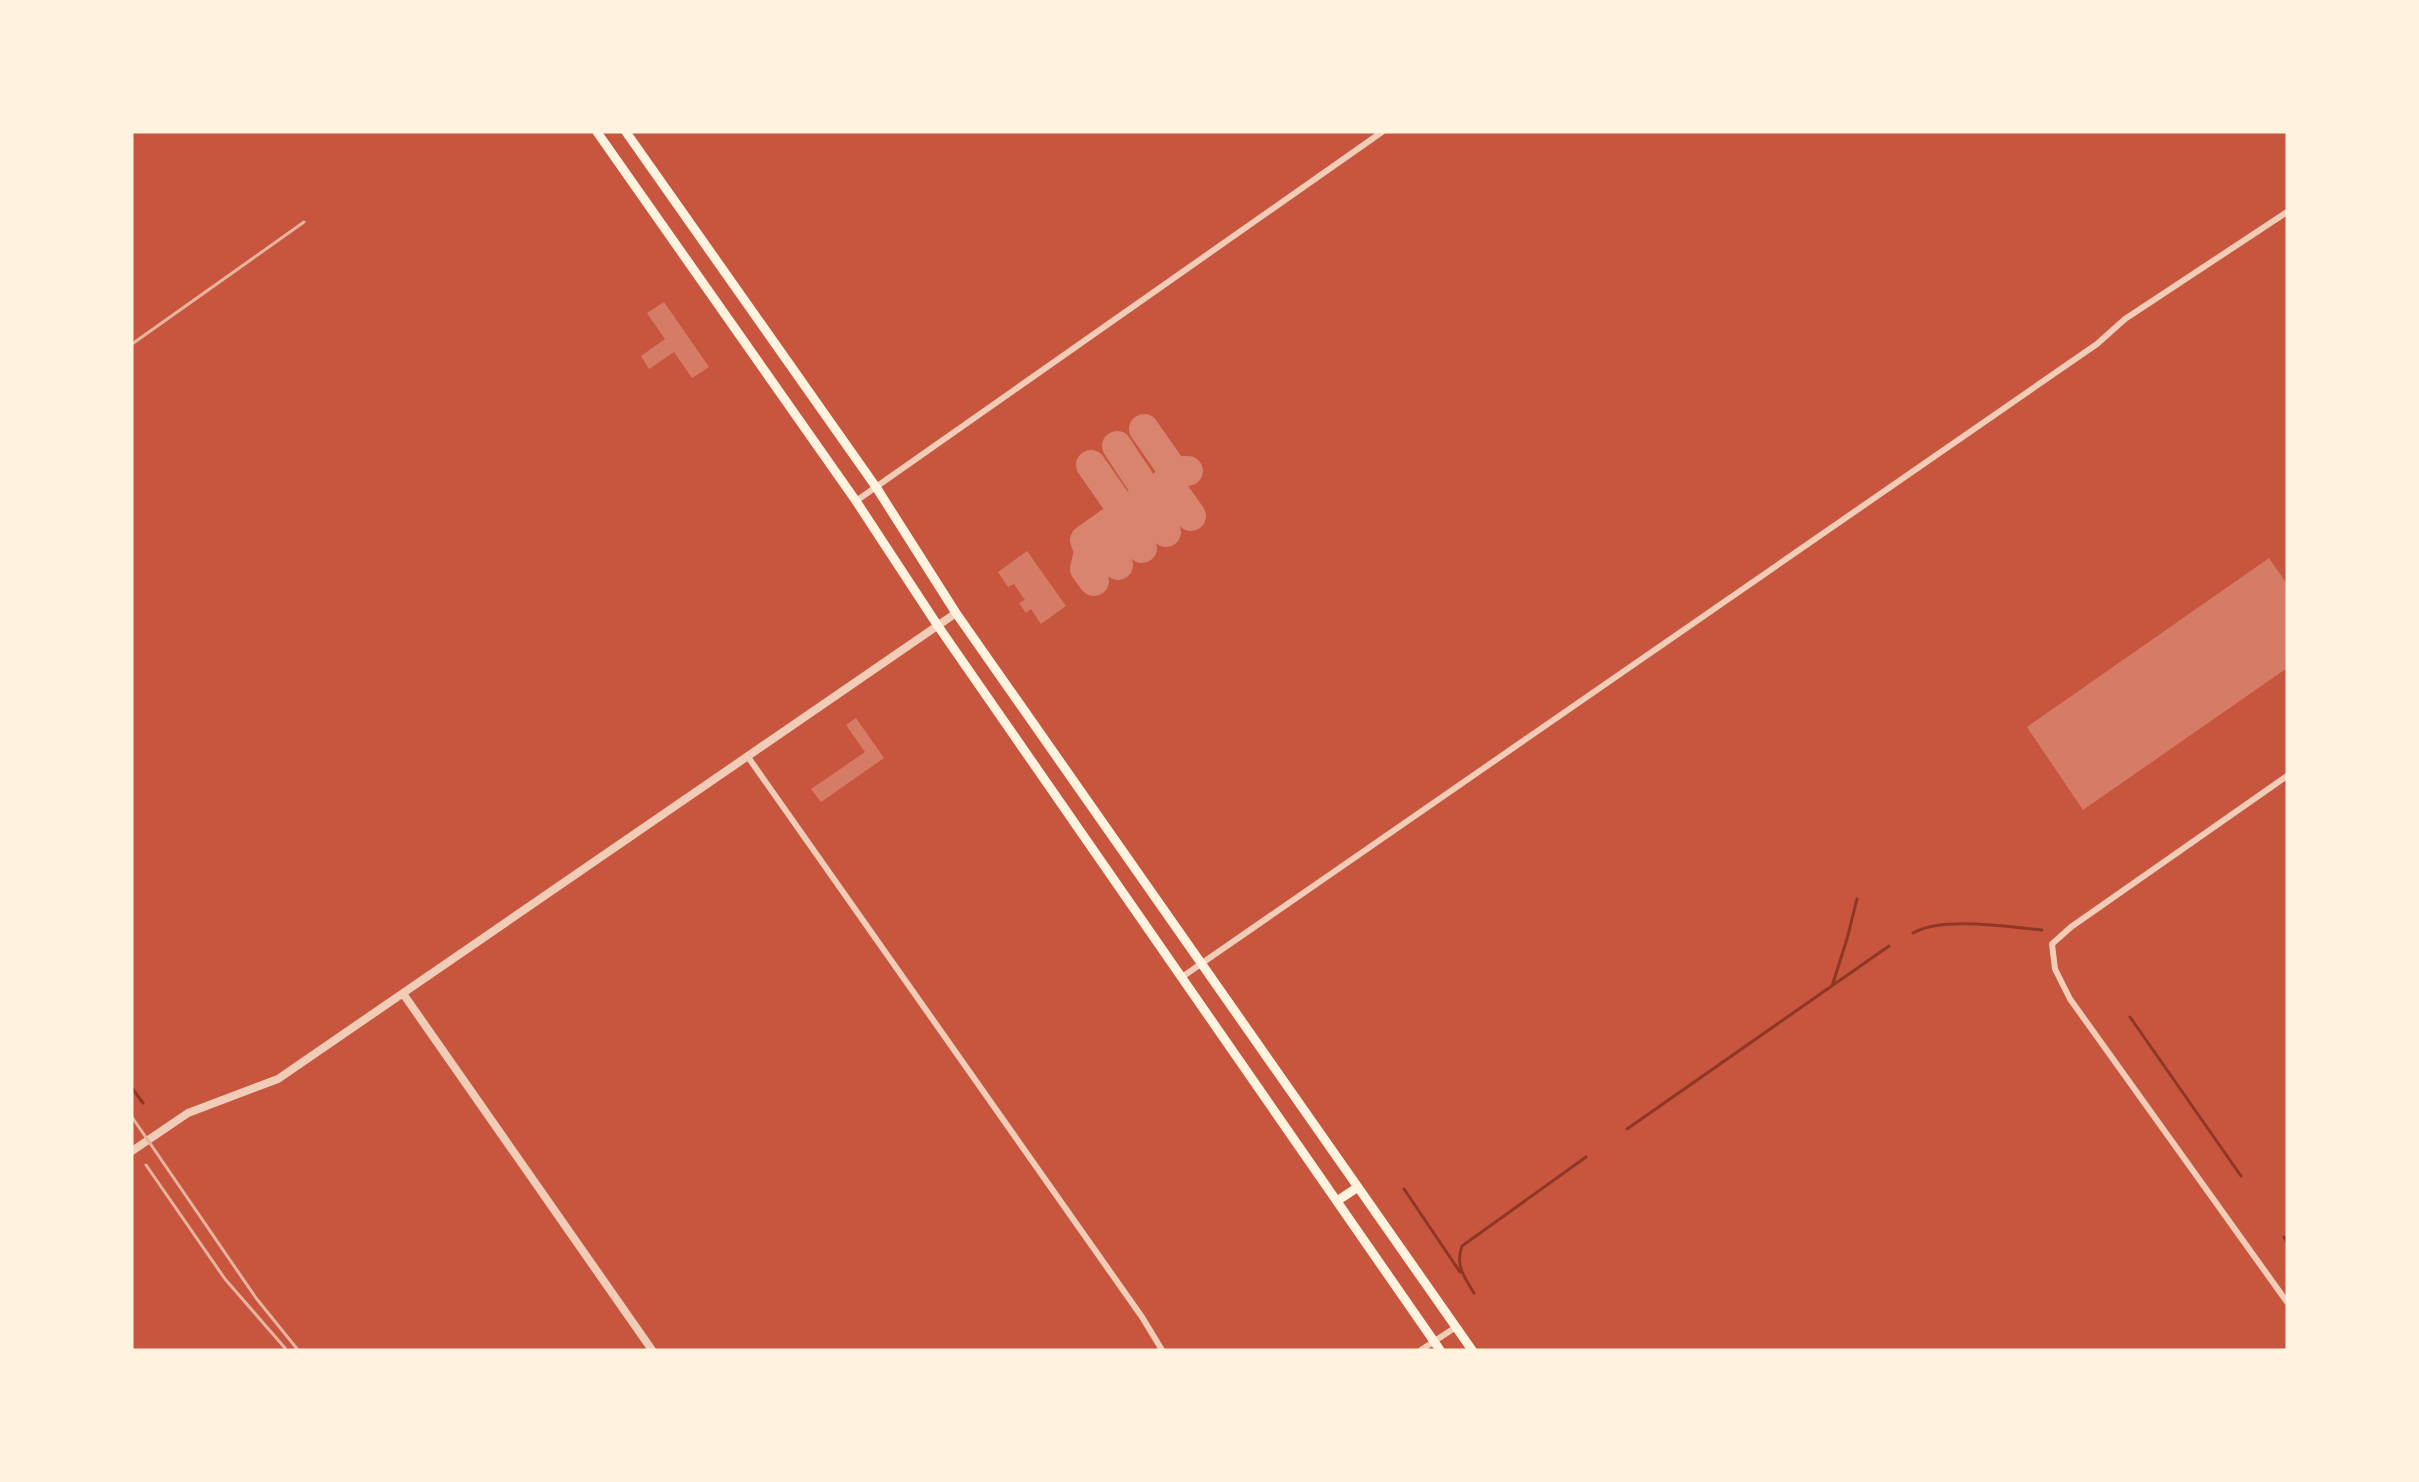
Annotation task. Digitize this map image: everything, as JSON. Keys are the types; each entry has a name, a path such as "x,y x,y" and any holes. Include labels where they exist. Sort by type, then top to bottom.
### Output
{"main road":[{"path":"597,132 856,501 938,626 1440,1350"},
{"path":"626,132 876,487 956,613 1472,1350"},
{"path":"1337,1201 1358,1187"}],"street":[{"path":"856,501 1382,132"},
{"path":"1182,977 2097,344 2125,319 2287,212"},
{"path":"132,1151 188,1113 278,1079 404,995 956,613"},
{"path":"748,757 1142,1317 1162,1350"},
{"path":"2287,776 2071,927 2052,944 2055,969 2070,999 2287,1302"},
{"path":"404,995 652,1350"},
{"path":"1421,1350 1456,1327"}],"building":[{"path":"664,302 709,367 692,378 674,352 649,369 641,356 665,339 647,313"},
{"path":"1027,551 1066,606 1041,624 1031,609 1026,613 1019,603 1025,600 1014,584 1008,587 998,572"},
{"path":"2269,558 2287,584 2287,668 2083,810 2027,727"},
{"path":"856,718 884,758 821,802 811,789 865,752 846,725"}],"waterway":[{"path":"1832,986 1857,899"},
{"path":"1913,933 1926,928 1958,924 2042,930"},
{"path":"1627,1129 1889,946"},
{"path":"2130,1017 2241,1176"},
{"path":"132,1088 143,1103"},
{"path":"1474,1293 1460,1265 1462,1246 1586,1157"},
{"path":"1404,1189 1460,1272"},
{"path":"2284,1237 2287,1242"}],"taxiway":[{"path":"1144,429 1174,472 1178,474"},
{"path":"1117,446 1146,490 1153,492"},
{"path":"1091,465 1121,508 1127,510"},
{"path":"1094,581 1085,569 1089,551 1085,540 1183,471 1188,471"},
{"path":"1170,480 1169,485 1191,516"},
{"path":"1146,497 1145,503 1166,532"},
{"path":"1122,514 1121,520 1142,548"},
{"path":"1098,531 1098,537 1118,565"}],"railway":[{"path":"132,344 304,222"},
{"path":"132,1117 256,1298 298,1350"},
{"path":"146,1165 225,1279 285,1348"}]}
